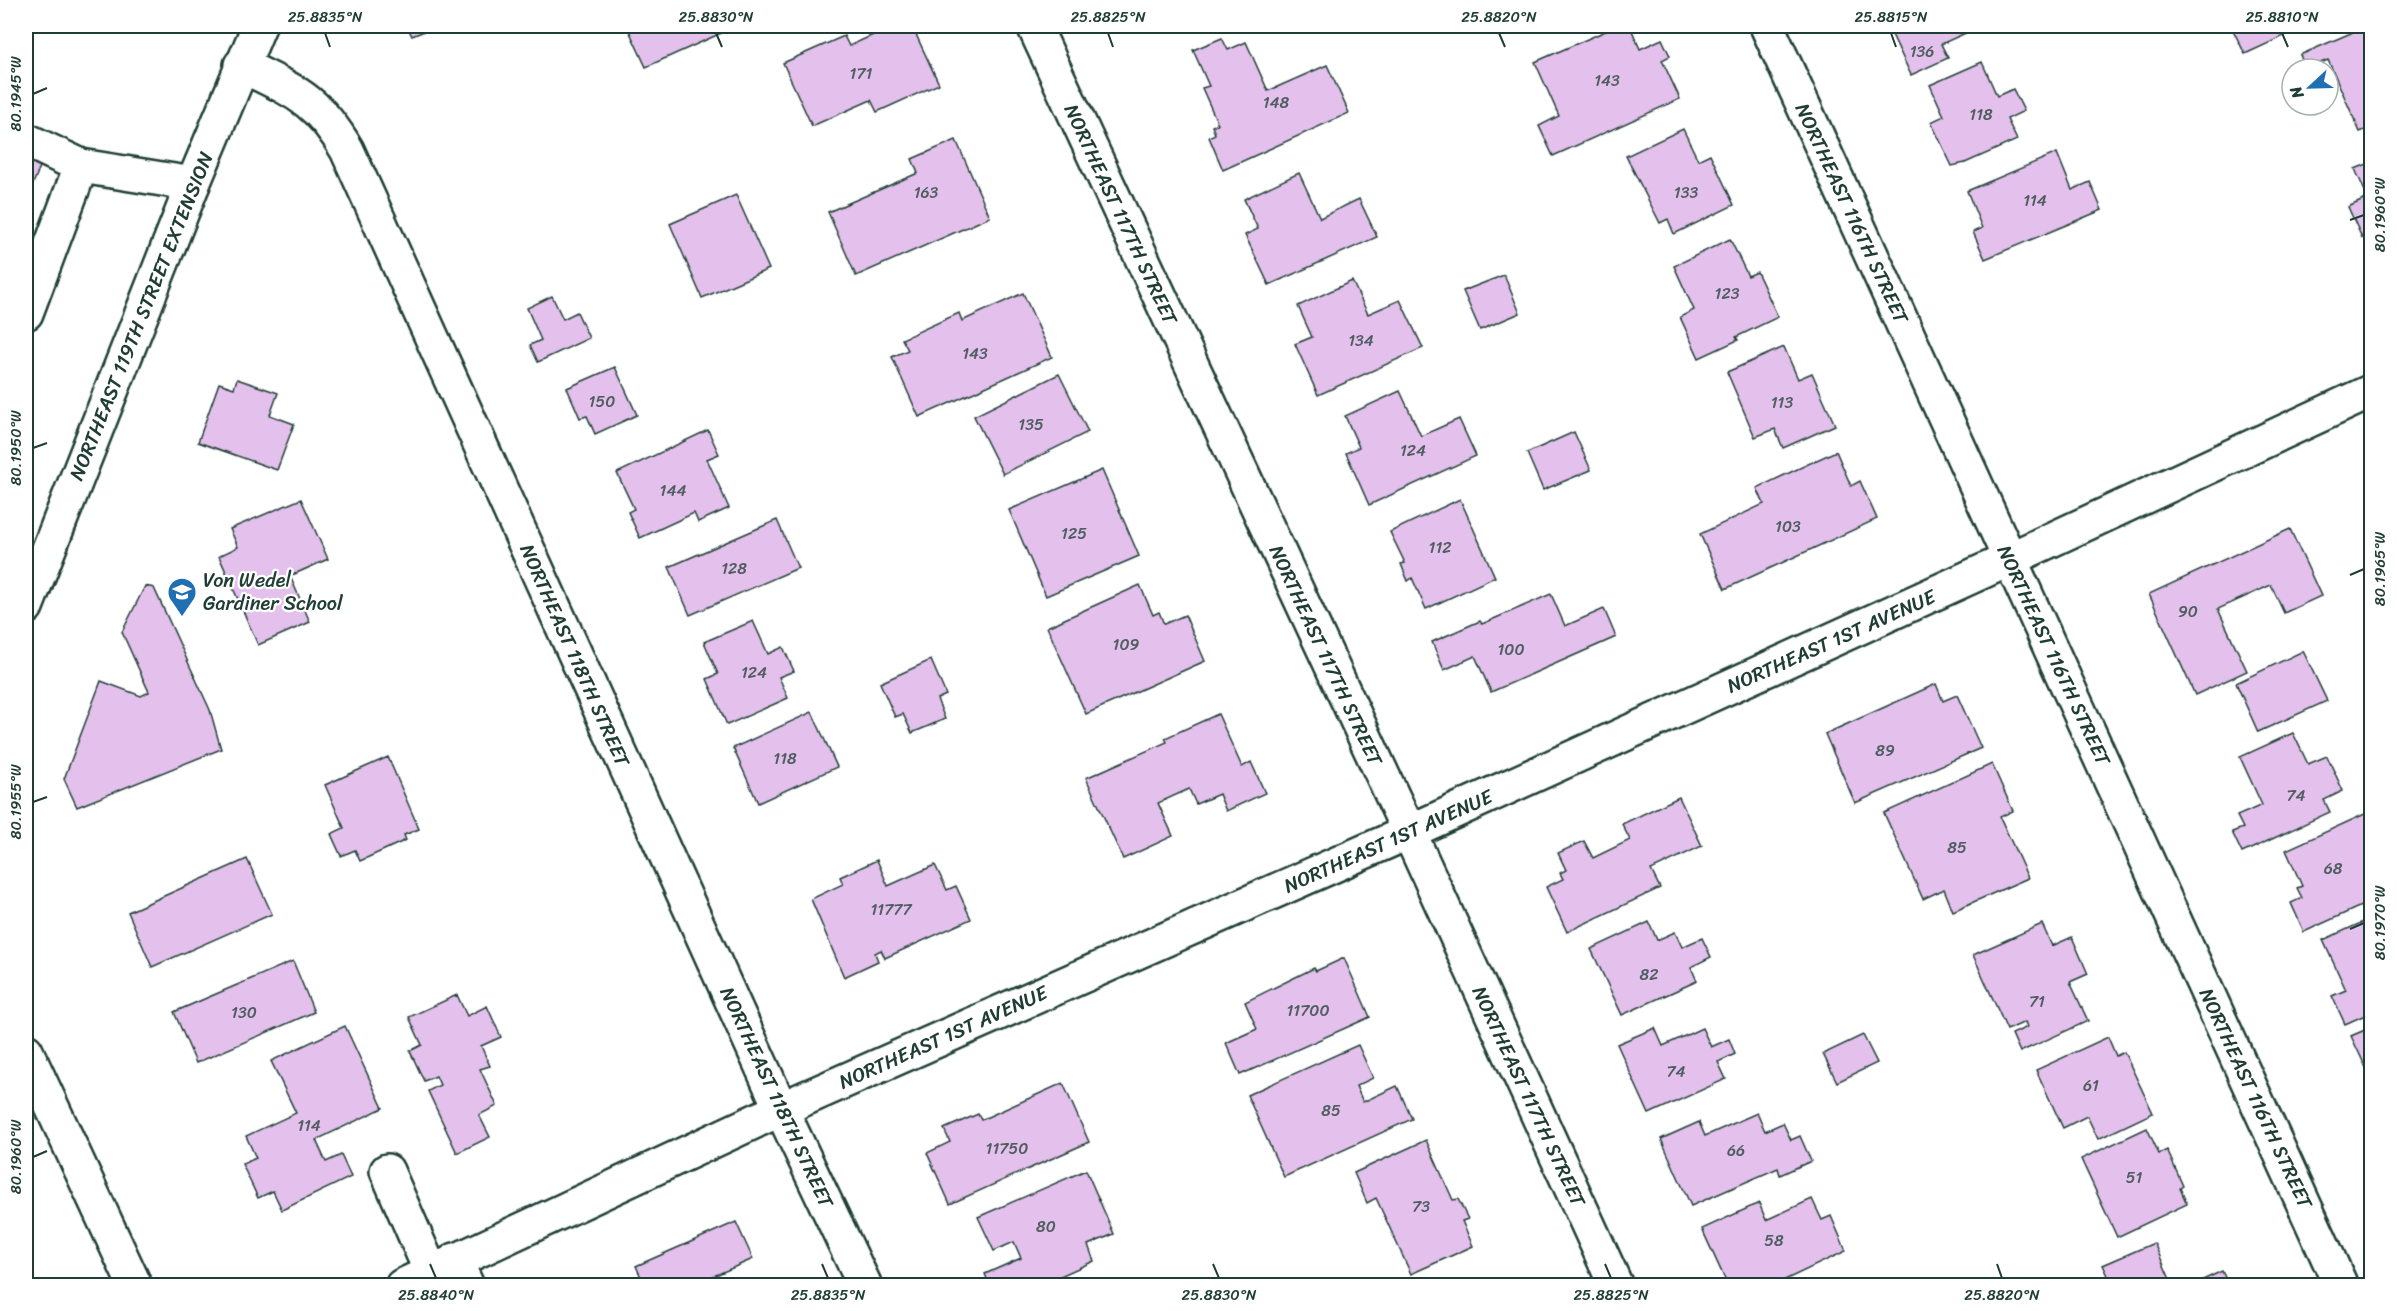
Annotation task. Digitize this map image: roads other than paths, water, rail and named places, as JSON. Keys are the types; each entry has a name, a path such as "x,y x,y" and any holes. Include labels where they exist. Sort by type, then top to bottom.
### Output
{"street":[{"name":"NORTHEAST 119TH STREET EXTENSION","path":"26,607 193,184 259,26"},
{"name":"NORTHEAST 117TH STREET","path":"1034,26 1409,832 1616,1286"},
{"name":"NORTHEAST 116TH STREET","path":"1767,26 2341,1286"},
{"name":"NORTHEAST 118TH STREET","path":"241,65 307,99 331,124 347,150 781,1109 865,1286"},
{"path":"26,140 81,166 193,184"},
{"path":"26,312 81,166"},
{"name":"NORTHEAST 1ST AVENUE","path":"402,1286 451,1272 781,1109 1409,832 2010,559 2372,391"},
{"path":"26,1051 135,1286"},
{"path":"387,1171 451,1272"}],"place":[{"name":"Von Wedel Gardiner School","path":"182,618"}]}
